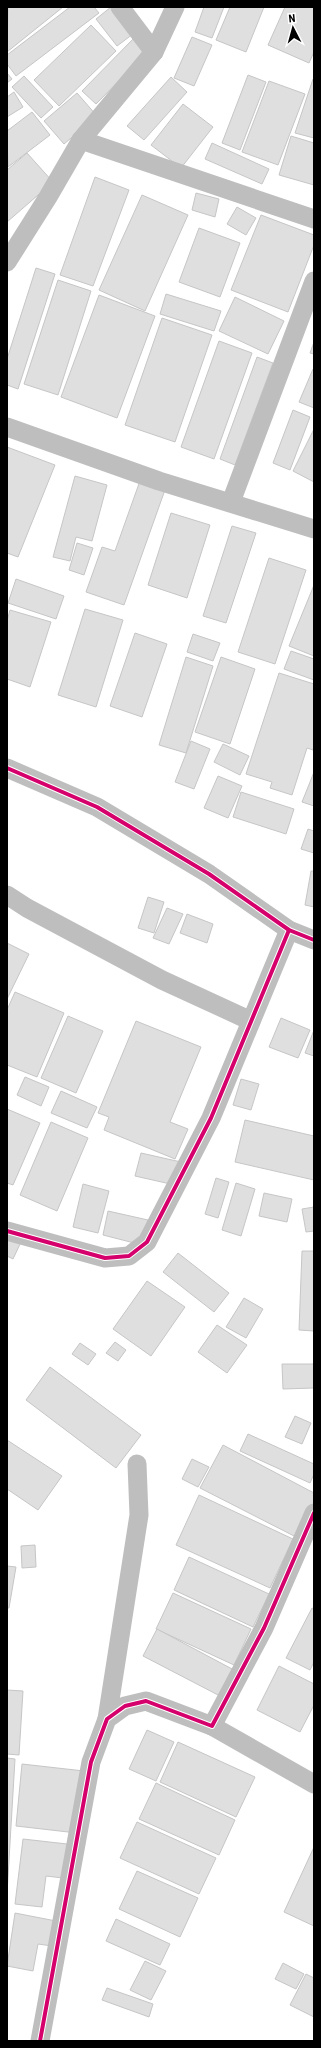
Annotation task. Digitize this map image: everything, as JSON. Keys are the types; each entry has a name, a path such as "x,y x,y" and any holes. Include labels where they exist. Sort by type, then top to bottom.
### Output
{"street":[{"path":"120,7 154,52"},
{"path":"7,262 48,197 80,140 154,52 175,7"},
{"path":"80,140 314,219"},
{"path":"231,502 314,282"},
{"path":"7,427 159,482 231,502 314,529"},
{"path":"7,768 97,807 209,874 289,930 314,940"},
{"path":"7,895 27,908 162,980 251,1021"},
{"path":"7,1231 105,1258 129,1256 147,1242 211,1118 289,930"},
{"path":"40,2041 91,1762 107,1719 139,1515 137,1464"},
{"path":"212,1726 264,1628 314,1513"},
{"path":"107,1719 125,1706 146,1702 212,1726 314,1784"}],"building":[{"path":"8,7 63,7 7,52"},
{"path":"70,7 94,7 99,13 16,76 7,64 7,55"},
{"path":"111,7 133,34 117,46 96,19"},
{"path":"204,7 224,7 212,38 195,32"},
{"path":"230,7 264,7 246,52 216,40"},
{"path":"285,7 314,7 314,52 309,63 268,45"},
{"path":"91,25 116,51 59,106 34,80"},
{"path":"136,36 150,49 96,104 82,91"},
{"path":"192,37 212,45 194,86 174,78"},
{"path":"7,73 12,79 7,83"},
{"path":"248,75 266,82 240,150 222,143"},
{"path":"24,76 53,107 41,118 12,87"},
{"path":"171,77 187,92 144,140 127,126"},
{"path":"314,79 314,138 295,133"},
{"path":"269,81 305,94 278,165 242,152"},
{"path":"14,92 23,107 7,117 7,97"},
{"path":"77,93 97,116 64,144 44,121"},
{"path":"183,104 213,127 181,168 151,145"},
{"path":"32,112 50,135 8,167 7,131"},
{"path":"291,136 314,143 314,185 279,175"},
{"path":"212,143 269,169 262,184 205,159"},
{"path":"27,153 53,182 7,222 7,170"},
{"path":"95,177 129,190 93,286 60,275"},
{"path":"196,193 219,199 215,217 192,210"},
{"path":"142,195 188,215 145,311 99,290"},
{"path":"237,207 256,218 246,235 227,224"},
{"path":"261,215 314,235 314,245 288,312 231,290"},
{"path":"199,228 240,243 220,297 179,282"},
{"path":"36,268 55,274 18,389 7,385 7,359"},
{"path":"58,280 91,291 58,395 24,384"},
{"path":"166,294 221,311 214,331 160,314"},
{"path":"99,295 155,316 117,418 61,397"},
{"path":"235,297 284,321 268,354 219,331"},
{"path":"162,318 212,335 175,442 125,425"},
{"path":"219,341 252,353 214,459 181,447"},
{"path":"314,342 314,354 310,353"},
{"path":"257,357 273,363 235,465 220,459"},
{"path":"314,369 314,408 299,402"},
{"path":"293,410 310,417 290,470 273,463"},
{"path":"314,429 314,482 293,471"},
{"path":"7,447 55,465 18,557 7,553"},
{"path":"75,476 107,485 92,541 76,537 70,561 53,557"},
{"path":"141,478 166,487 124,605 86,592 102,547 115,551"},
{"path":"171,513 210,525 187,598 148,585"},
{"path":"232,526 256,533 226,623 203,616"},
{"path":"77,543 93,548 84,575 69,570"},
{"path":"269,558 306,570 275,664 238,652"},
{"path":"16,579 64,596 56,619 8,603"},
{"path":"314,585 314,656 289,646"},
{"path":"85,609 123,620 96,707 58,695"},
{"path":"10,610 51,622 30,687 7,679 7,621"},
{"path":"135,633 167,644 142,717 110,706"},
{"path":"193,634 220,643 213,661 187,652"},
{"path":"291,651 314,659 314,680 284,669"},
{"path":"186,657 213,666 186,753 159,745"},
{"path":"221,657 255,669 230,744 195,732"},
{"path":"279,673 314,684 314,746 313,750 307,748 292,795 270,788 272,782 246,774"},
{"path":"191,741 210,749 194,789 175,782"},
{"path":"223,744 249,756 240,775 214,762"},
{"path":"314,772 314,806 302,802"},
{"path":"218,776 242,786 228,818 204,808"},
{"path":"241,792 294,809 286,834 233,817"},
{"path":"308,829 314,831 314,853 301,849"},
{"path":"311,871 314,871 314,907 305,905"},
{"path":"148,897 164,902 154,933 138,928"},
{"path":"167,908 183,914 169,944 153,938"},
{"path":"187,914 213,924 207,943 180,933"},
{"path":"7,943 29,954 7,999"},
{"path":"15,992 64,1013 37,1077 7,1065 7,1010"},
{"path":"68,1016 103,1031 76,1093 41,1078"},
{"path":"281,1018 310,1030 298,1058 269,1047"},
{"path":"136,1021 201,1047 170,1122 188,1129 175,1159 104,1130 109,1117 98,1113"},
{"path":"314,1030 314,1056 305,1053"},
{"path":"25,1077 49,1087 41,1106 17,1095"},
{"path":"241,1079 259,1084 251,1110 233,1105"},
{"path":"61,1091 97,1107 87,1128 51,1113"},
{"path":"7,1109 40,1123 13,1185 7,1183"},
{"path":"245,1120 314,1136 314,1180 235,1162"},
{"path":"51,1122 88,1138 57,1211 20,1195"},
{"path":"141,1153 181,1162 175,1185 135,1176"},
{"path":"216,1178 229,1182 218,1218 205,1214"},
{"path":"236,1183 255,1189 241,1236 222,1230"},
{"path":"83,1184 109,1191 98,1233 73,1227"},
{"path":"264,1193 292,1199 287,1222 259,1216"},
{"path":"314,1207 314,1231 306,1232 302,1209"},
{"path":"108,1211 148,1220 142,1245 103,1235"},
{"path":"7,1236 21,1242 13,1259 7,1256"},
{"path":"302,1251 314,1251 314,1331 299,1330"},
{"path":"178,1253 229,1293 214,1312 163,1272"},
{"path":"147,1281 185,1307 151,1356 113,1329"},
{"path":"244,1298 263,1309 246,1338 226,1327"},
{"path":"217,1325 247,1345 227,1373 198,1352"},
{"path":"115,1342 126,1350 118,1361 106,1353"},
{"path":"80,1343 96,1354 88,1365 72,1354"},
{"path":"282,1364 314,1364 314,1388 283,1389"},
{"path":"50,1367 141,1435 116,1468 26,1400"},
{"path":"295,1416 311,1423 302,1444 285,1437"},
{"path":"248,1434 314,1464 314,1474 310,1483 240,1451"},
{"path":"7,1440 62,1476 38,1510 7,1489"},
{"path":"223,1445 314,1493 314,1503 296,1537 200,1488"},
{"path":"192,1459 209,1467 198,1487 182,1479"},
{"path":"199,1495 293,1539 270,1588 176,1545"},
{"path":"35,1545 36,1567 22,1568 21,1546"},
{"path":"189,1557 269,1594 253,1627 174,1590"},
{"path":"7,1566 16,1567 9,1608 7,1608"},
{"path":"173,1593 251,1629 234,1665 156,1629"},
{"path":"312,1608 314,1609 314,1662 310,1670 286,1658"},
{"path":"157,1629 234,1670 220,1696 143,1656"},
{"path":"279,1666 314,1684 314,1705 300,1732 257,1710"},
{"path":"7,1690 23,1691 19,1755 7,1754"},
{"path":"147,1730 174,1742 156,1781 129,1769"},
{"path":"178,1742 255,1777 236,1817 160,1782"},
{"path":"7,1758 15,1759 7,1894"},
{"path":"22,1764 84,1771 77,1833 16,1826"},
{"path":"156,1783 235,1820 219,1855 139,1819"},
{"path":"137,1822 216,1858 199,1894 120,1858"},
{"path":"23,1839 67,1844 63,1878 46,1876 42,1907 15,1904"},
{"path":"314,1847 314,1926 284,1912"},
{"path":"137,1871 198,1898 180,1937 119,1909"},
{"path":"15,1913 56,1921 52,1946 38,1944 33,1971 7,1966"},
{"path":"116,1919 170,1944 160,1965 106,1941"},
{"path":"145,1961 166,1971 151,2000 130,1990"},
{"path":"283,1963 304,1974 296,1989 275,1979"},
{"path":"306,1974 314,1978 314,2017 290,2005"},
{"path":"107,1988 153,2004 149,2017 102,2000"}],"cycle path":[{"path":"7,768 97,807 209,874 289,930 314,940"},
{"path":"7,1231 105,1258 129,1256 147,1242 211,1118 289,930"},
{"path":"40,2041 91,1762 107,1719 125,1706 146,1701 212,1726 264,1628 314,1513"}]}
